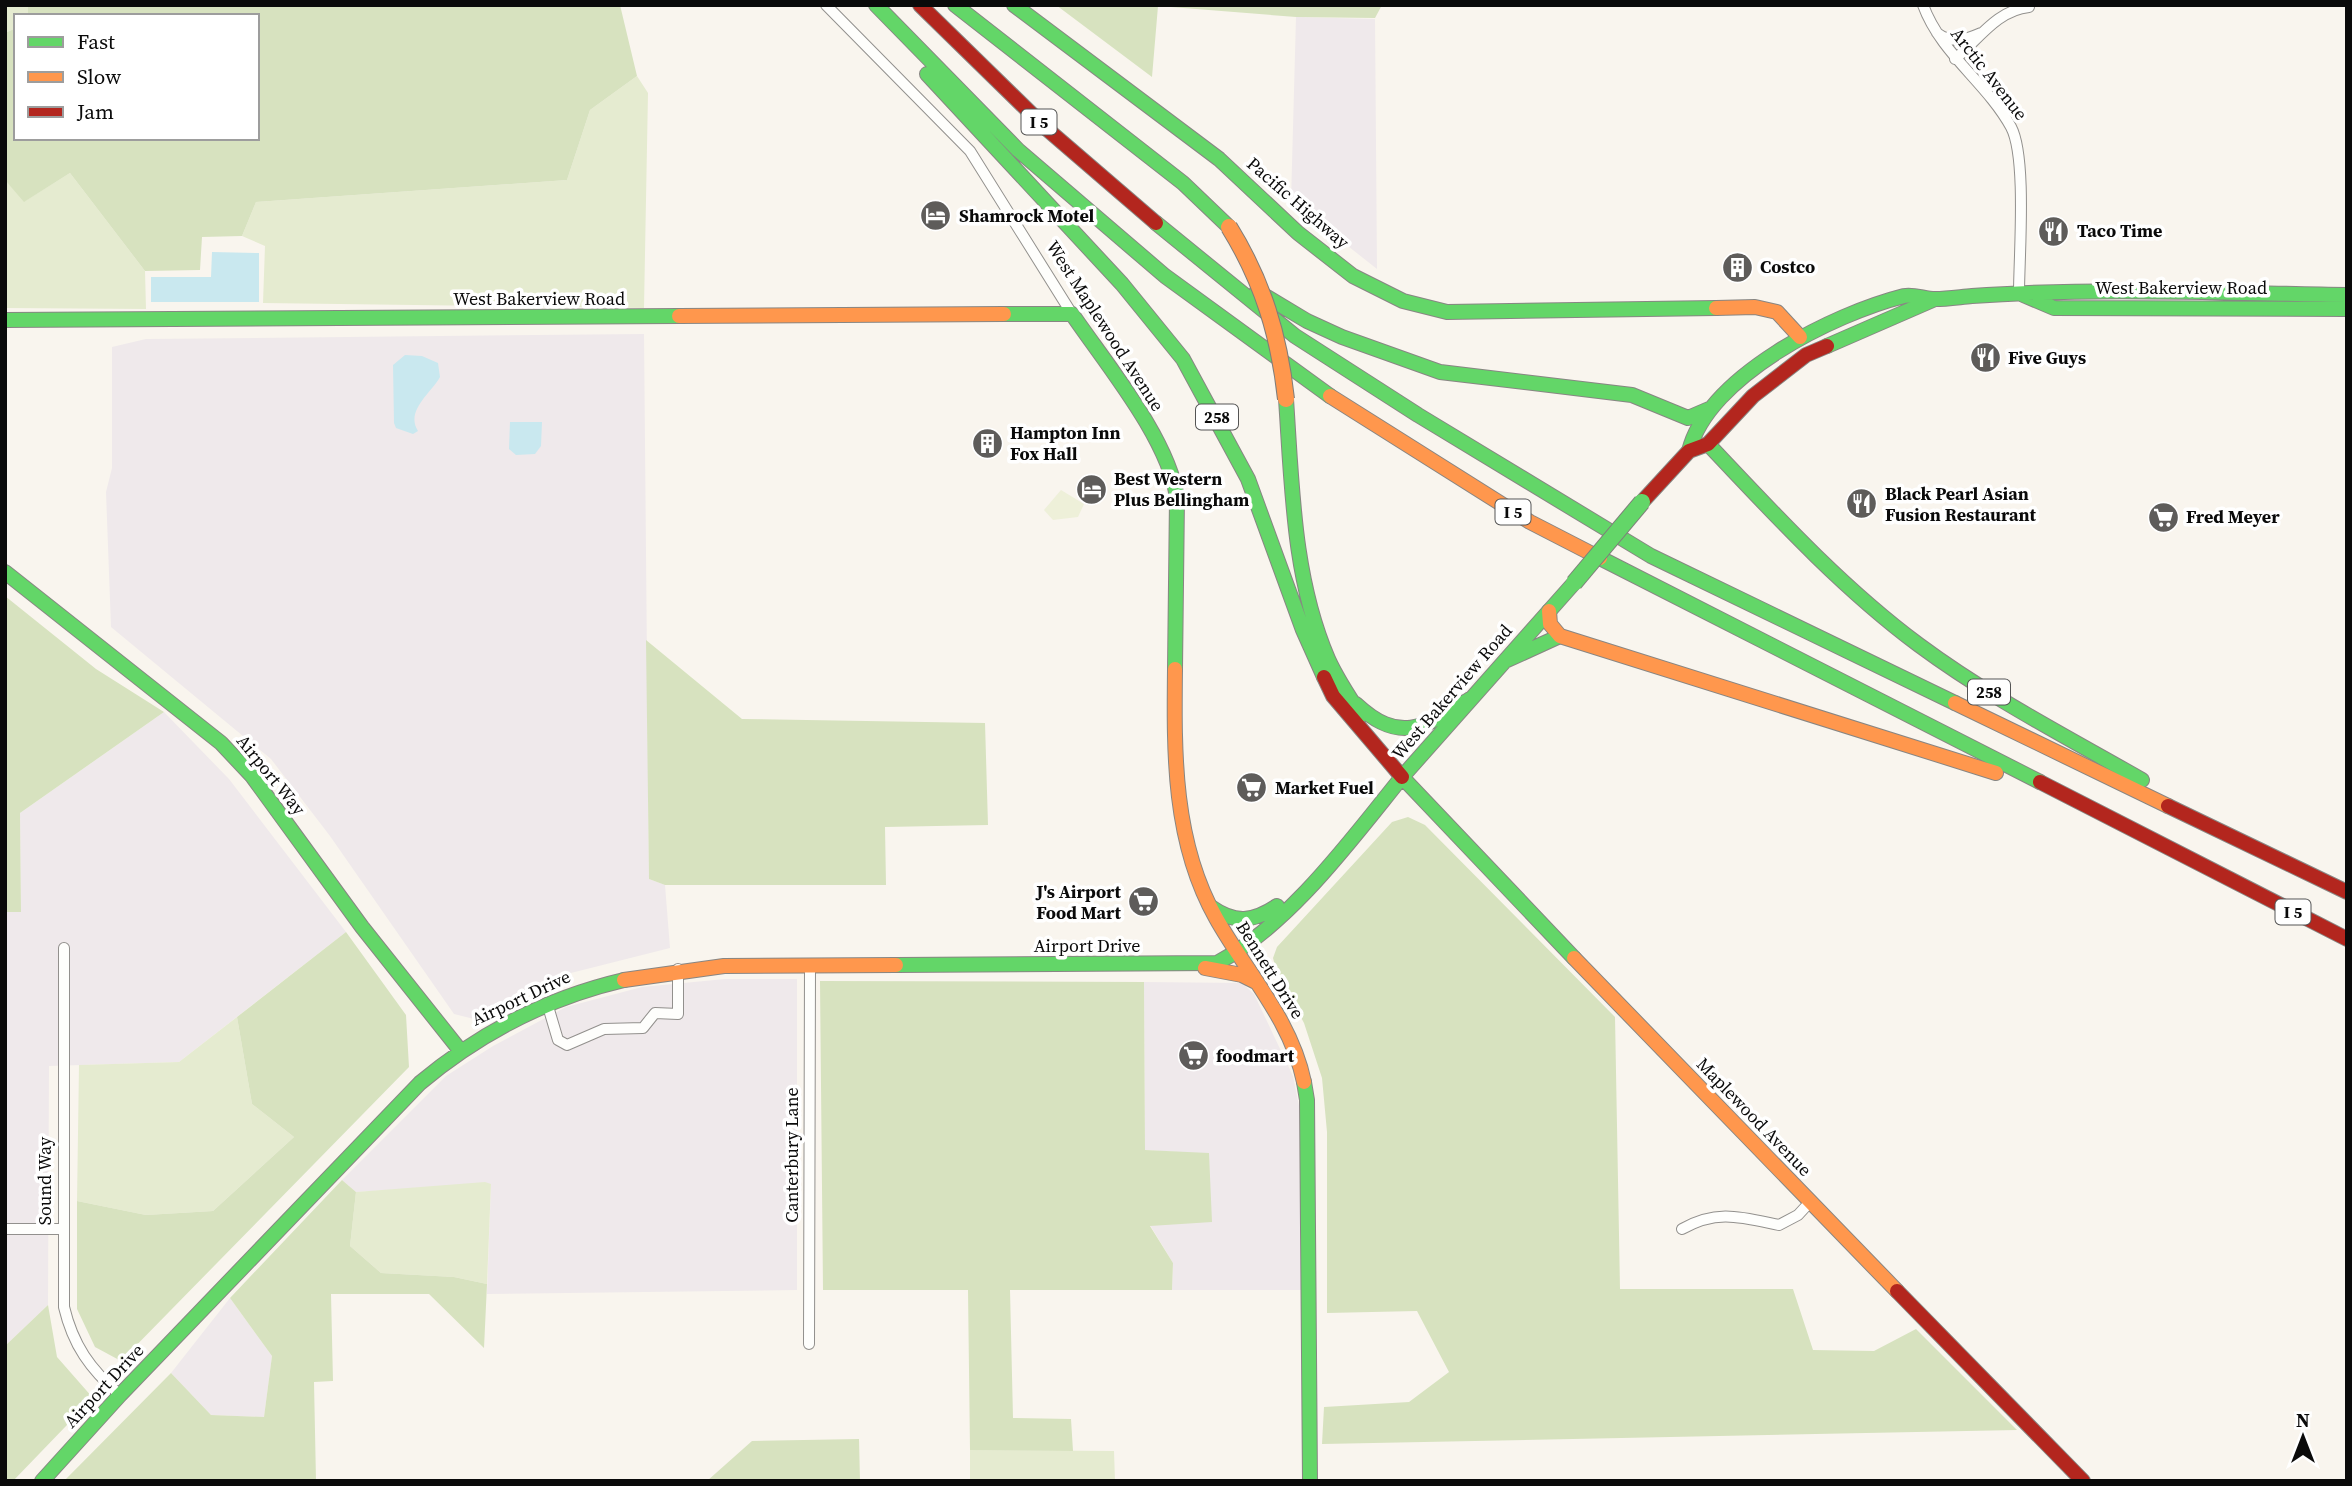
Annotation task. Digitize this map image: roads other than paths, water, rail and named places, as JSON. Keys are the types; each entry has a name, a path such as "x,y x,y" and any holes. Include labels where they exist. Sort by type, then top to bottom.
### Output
{"main road":[{"name":"258","path":"868,5 963,114 1122,284 1183,359 1248,479 1298,619 1333,696 1402,777"},
{"name":"I 5","path":"876,5 1018,150 1165,276 1337,401 1530,522 2347,939"},
{"name":"I 5","path":"920,5 1048,130 1165,231 1295,336 1418,415 1651,556 2347,892"},
{"path":"955,5 1183,183 1229,228 1264,290 1280,340 1294,511 1304,580 1327,657 1402,777"},
{"name":"Pacific Highway","path":"1014,5 1219,159 1298,233 1346,270 1404,301 1447,312 1755,307 1777,312 1800,337"},
{"path":"1165,231 1307,321 1397,359 1453,374 1632,395 1688,418 1709,409"},
{"name":"West Bakerview Road","path":"1689,451 1694,431 1709,409 1762,363 1800,337 1855,311 1907,295 1935,299 2066,290 2347,296"},
{"name":"West Bakerview Road","path":"2019,293 2053,308 2347,309"},
{"path":"2280,308 2288,302 2326,302 2347,296"},
{"name":"West Bakerview Road","path":"1238,954 1312,881 1689,451 1708,444 1753,396 1806,355 1935,299"},
{"name":"West Bakerview Road","path":"5,320 1072,314"},
{"name":"West Maplewood Avenue","path":"1072,314 1160,445 1176,485"},
{"name":"258","path":"1708,444 1796,540 1919,645 2013,706 2282,860"},
{"name":"Bennett Drive","path":"1176,485 1178,799 1192,872 1204,899 1262,988 1291,1040 1307,1100 1310,1481"},
{"name":"Airport Way","path":"5,572 229,751 253,776 362,927 459,1049"},
{"path":"1549,611 1550,624 1560,636 1983,767 2239,886"},
{"path":"1505,661 1560,636"},
{"path":"1351,699 1383,729 1401,730 1417,729 1470,699"},
{"name":"Maplewood Avenue","path":"1402,777 1810,1202 2083,1481"},
{"path":"1204,899 1230,919 1253,921 1312,881"},
{"name":"Airport Drive","path":"42,1481 120,1395 420,1083 459,1049 547,1003 606,982 678,969 1188,965 1217,963 1238,954"},
{"path":"1188,965 1242,975 1262,988"}],"street":[{"name":"West Maplewood Avenue","path":"827,5 970,151 1072,314"},
{"name":"Arctic Avenue","path":"1923,5 1932,29 2001,112 2016,141 2019,293"},
{"path":"1955,59 2007,13 2029,7"},
{"path":"1932,29 1946,39 1958,41 1983,32"},
{"name":"Sound Way","path":"64,948 64,1307 76,1345 97,1375 120,1395"},
{"name":"Canterbury Lane","path":"809,1345 810,966"},
{"path":"547,1003 558,1040 568,1045 604,1028 643,1028 655,1013 678,1014 678,969"},
{"path":"1682,1229 1702,1218 1737,1216 1779,1226 1798,1215 1810,1202"},
{"path":"5,1228 62,1229"}],"water":[{"path":"212,252 259,253 259,302 151,302 151,277 211,277"},
{"path":"405,355 422,356 438,363 440,377 417,409 415,424 418,431 413,434 396,428 394,423 393,365"},
{"path":"510,422 542,422 541,446 535,454 516,455 509,449"}],"place":[{"name":"Shamrock Motel","path":"936,216"},
{"name":"Taco Time","path":"2054,231"},
{"name":"Costco","path":"1737,267"},
{"name":"Five Guys","path":"1985,358"},
{"name":"Hampton Inn Fox Hall","path":"987,443"},
{"name":"Best Western Plus Bellingham","path":"1091,489"},
{"name":"Black Pearl Asian Fusion Restaurant","path":"1862,504"},
{"name":"Fred Meyer","path":"2163,517"},
{"name":"Market Fuel","path":"1252,788"},
{"name":"J's Airport Food Mart","path":"1144,902"},
{"name":"foodmart","path":"1193,1056"}]}
